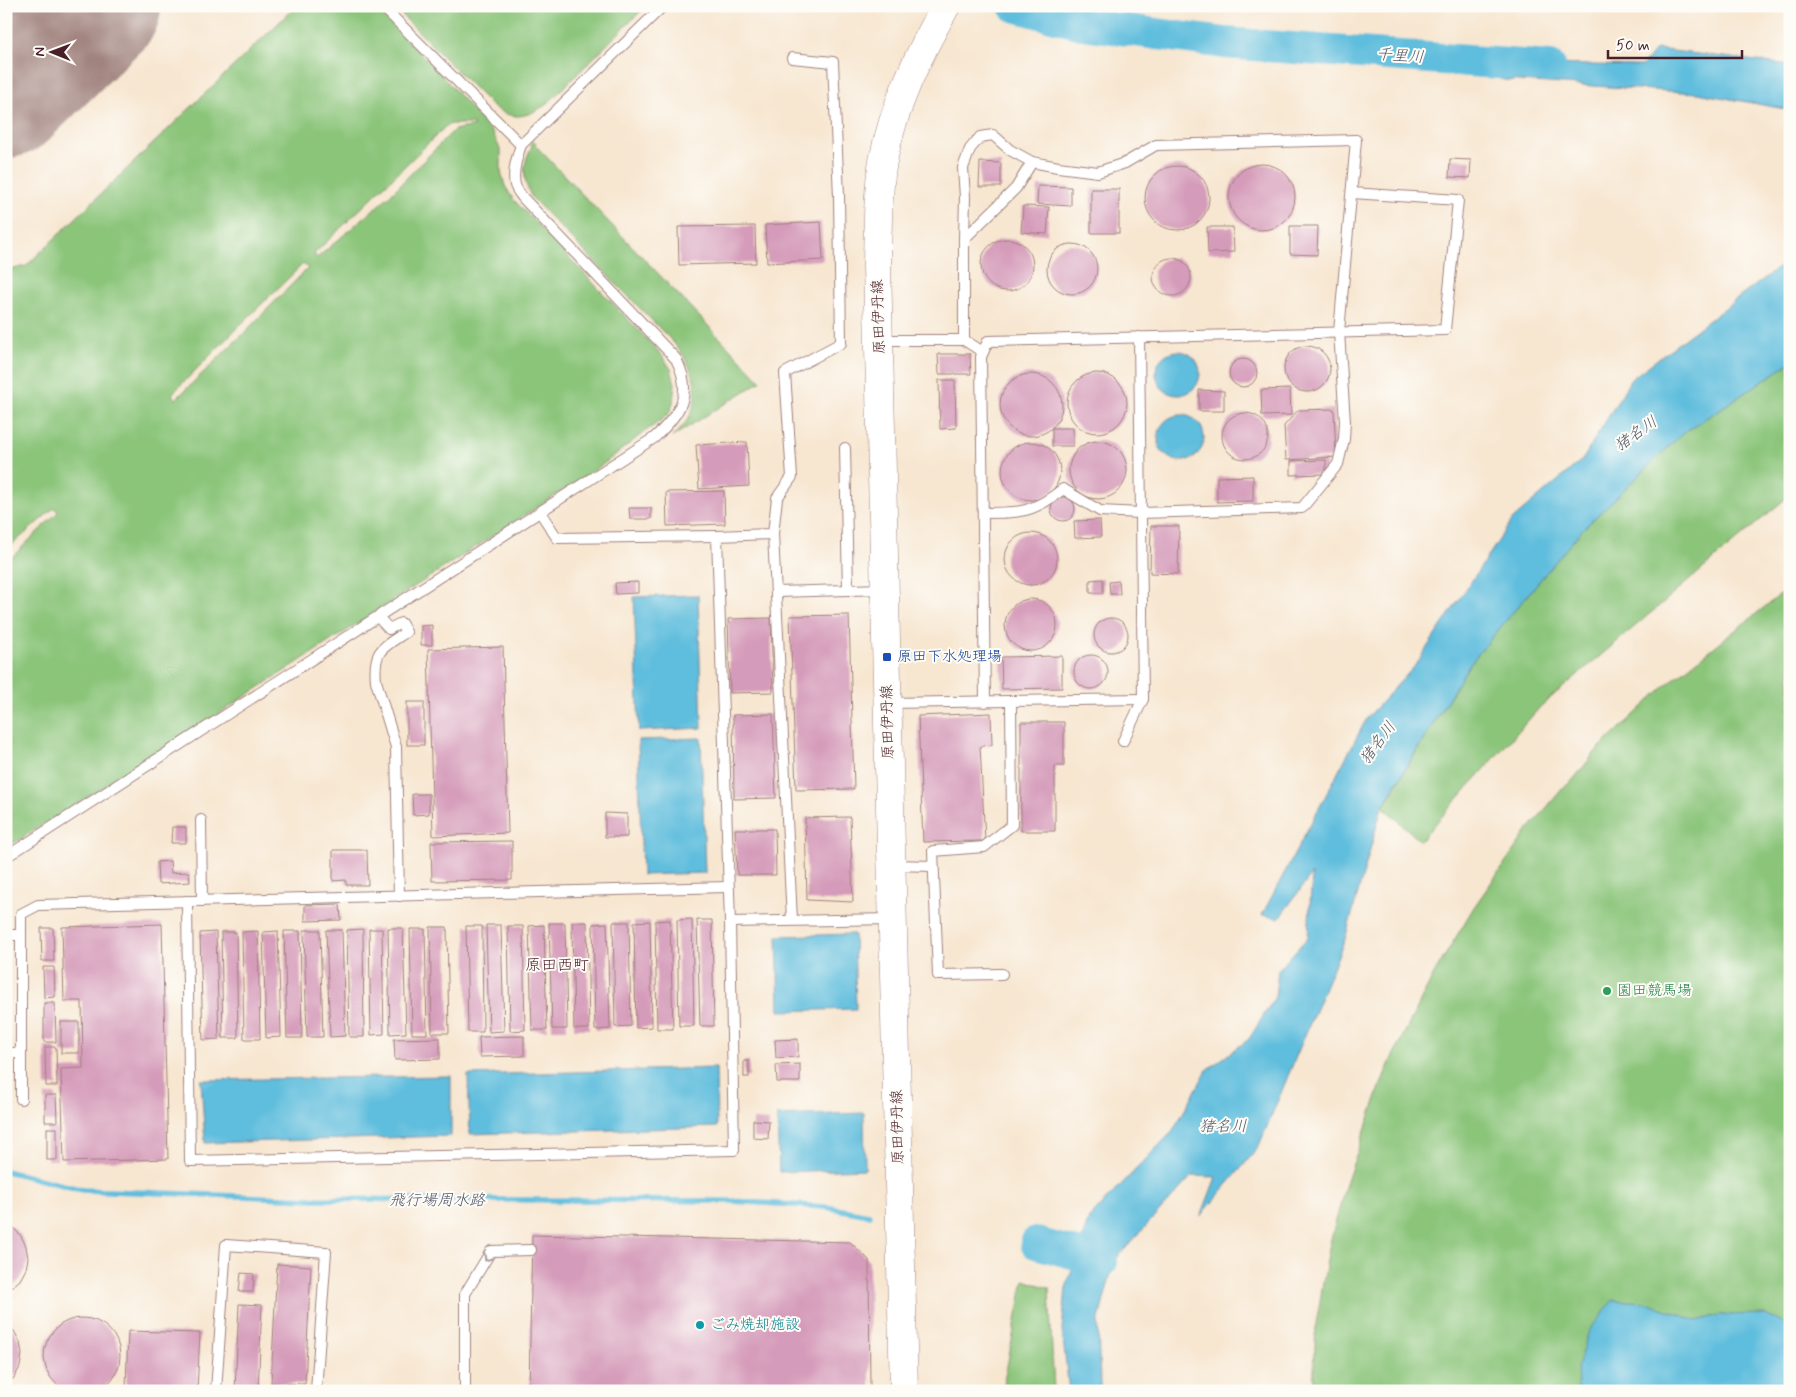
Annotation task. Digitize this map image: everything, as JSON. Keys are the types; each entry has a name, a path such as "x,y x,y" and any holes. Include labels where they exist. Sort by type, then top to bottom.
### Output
{"street":[{"name":"原田伊丹線","path":"904,1391 877,264 883,162 896,112 914,65 943,11"}],"lane":[{"path":"382,6 521,145"},
{"path":"6,858 654,438 671,422 680,409 684,394 682,371 676,359 523,198 515,186 514,176 521,145 664,6"},
{"path":"792,58 833,62 839,196 841,343 785,374 792,477 777,498 773,534 792,920"},
{"path":"964,340 965,197 963,168 970,149 980,137 993,135 1010,150 1032,162 1098,172 1125,163 1156,145 1356,140 1340,332 1345,422 1344,439 1338,464 1302,508 1141,513 1100,511 1063,489 1049,500 1028,511 1012,513 983,512"},
{"path":"964,239 1016,188 1032,162"},
{"path":"985,702 981,357 988,341 1445,330 1458,200 1352,193"},
{"path":"1123,741 1143,699 1138,337"},
{"path":"880,340 964,340 984,352"},
{"path":"845,448 848,590"},
{"path":"540,512 557,538 773,534"},
{"path":"187,901 190,1161 734,1150 730,922 727,887 717,536"},
{"path":"776,592 886,589"},
{"path":"378,617 389,629 401,623 406,632 381,649 375,659 376,681 396,747 399,896"},
{"path":"888,703 1143,699"},
{"path":"1002,974 938,975 933,851 984,847 1012,825 1011,701"},
{"path":"201,820 202,901"},
{"path":"892,865 933,866"},
{"path":"20,1099 21,914 38,905 727,887"},
{"path":"730,922 893,918"},
{"path":"6,935 21,935"},
{"path":"6,1053 21,1053"},
{"path":"216,1391 226,1245 326,1252 316,1391"},
{"path":"465,1391 465,1294 491,1250 531,1250"}],"green space":[{"path":"296,6 373,6 437,70 492,132 501,151 501,172 505,186 513,199 661,354 671,369 675,384 673,403 670,412 662,420 602,465 178,740 6,848 6,563 58,512 54,508 6,550 6,271 26,266","holes":["451,124 473,124 474,126 454,130 388,197 317,258 314,254 446,126","303,264 308,268 176,399 172,394"]},
{"path":"393,6 646,6 547,104 526,115 513,116 492,106"},
{"path":"533,140 536,143 535,145 761,381 672,437 686,422 693,409 695,389 691,370 674,343 532,198 526,185 524,172 526,159 532,146 530,143"},
{"path":"1790,363 1790,495 1541,706 1420,841 1383,807 1469,665 1581,531 1682,434"},
{"name":"園田競馬場","path":"1790,587 1790,1391 1313,1391 1316,1324 1330,1243 1345,1187 1391,1060 1434,974 1474,907 1528,830 1597,750 1666,685"},
{"path":"1024,1280 1049,1288 1054,1391 1004,1391 1004,1381"}],"water":[{"path":"1656,49 1790,65 1790,110 1698,93 1504,80 1445,62 1642,66"},
{"name":"猪名川","path":"1790,259 1790,363 1682,434 1581,531 1469,665 1382,807 1345,939 1258,1148 1201,1216 1216,1177 1192,1176 1114,1261 1098,1323 1100,1385 1103,1391 1069,1391 1062,1330 1066,1288 1089,1218 1173,1131 1207,1070 1249,1039 1275,997 1278,970 1308,937 1312,874 1279,918 1262,915 1367,718 1414,667 1513,519 1583,459 1631,379"},
{"path":"1178,351 1190,355 1196,361 1200,373 1196,385 1190,391 1178,395 1166,391 1160,385 1156,373 1160,361 1166,355"},
{"path":"1177,415 1185,415 1194,419 1200,425 1204,438 1200,451 1194,457 1185,461 1177,461 1168,457 1162,451 1158,442 1158,434 1162,425 1168,419"},
{"path":"698,595 702,728 639,731 634,597"},
{"path":"701,738 705,873 642,875 638,740"},
{"path":"854,934 856,1009 779,1011 777,936"},
{"path":"716,1068 717,1127 470,1134 468,1075"},
{"path":"451,1076 451,1136 205,1143 201,1080"},
{"path":"864,1113 865,1169 779,1172 777,1116"},
{"path":"1613,1300 1645,1302 1697,1321 1719,1315 1765,1314 1790,1327 1790,1391 1578,1391 1577,1366 1589,1331"}],"building":[{"path":"1450,159 1471,160 1470,178 1449,177"},
{"path":"980,162 1001,163 1001,187 979,187"},
{"path":"1262,164 1274,167 1285,174 1292,185 1295,197 1292,209 1285,220 1274,227 1262,230 1250,227 1239,220 1232,209 1229,197 1232,185 1239,174 1250,167"},
{"path":"1177,166 1195,172 1203,180 1209,198 1203,216 1195,224 1177,230 1159,224 1151,216 1145,198 1151,180 1159,172"},
{"path":"1038,186 1071,187 1071,206 1037,204"},
{"path":"1091,189 1119,189 1119,233 1091,233"},
{"path":"1023,206 1049,207 1047,234 1021,232"},
{"path":"821,222 823,260 767,263 765,225"},
{"path":"755,226 756,263 679,265 678,227"},
{"path":"1290,226 1318,226 1317,255 1290,254"},
{"path":"1207,227 1233,227 1234,252 1208,253"},
{"path":"1007,239 1017,241 1025,247 1031,255 1033,265 1031,275 1025,283 1017,289 1007,291 997,289 989,283 983,275 981,265 983,255 989,247 997,241"},
{"path":"1067,244 1077,244 1090,251 1097,264 1097,274 1090,287 1077,294 1067,294 1058,290 1051,283 1047,274 1047,264 1051,255 1058,248"},
{"path":"1172,258 1186,263 1191,277 1186,291 1172,296 1158,291 1153,277 1158,263"},
{"path":"1303,346 1311,346 1320,350 1326,356 1330,369 1326,382 1320,388 1311,392 1303,392 1294,388 1288,382 1284,373 1284,365 1288,356 1294,350"},
{"path":"938,354 970,354 971,374 939,374"},
{"path":"1243,359 1253,363 1257,373 1253,383 1243,387 1233,383 1229,373 1233,363"},
{"path":"1097,373 1114,378 1122,386 1127,403 1122,420 1114,428 1097,433 1080,428 1072,420 1067,403 1072,386 1080,378"},
{"path":"1031,374 1048,379 1053,383 1057,388 1062,405 1057,422 1053,427 1048,431 1031,436 1014,431 1009,427 1005,422 1000,405 1005,388 1009,383 1014,379"},
{"path":"939,380 955,380 956,428 940,429"},
{"path":"1290,389 1291,415 1262,416 1261,390"},
{"path":"1199,390 1224,391 1224,411 1199,411"},
{"path":"1334,409 1336,457 1286,460 1284,426 1298,410"},
{"path":"1241,413 1249,413 1258,417 1264,423 1268,436 1264,449 1258,455 1249,459 1241,459 1232,455 1226,449 1222,440 1222,432 1226,423 1232,417"},
{"path":"1052,428 1073,428 1073,446 1052,446"},
{"path":"1098,441 1109,443 1122,454 1127,470 1125,481 1114,494 1098,499 1087,497 1074,486 1069,470 1071,459 1082,446"},
{"path":"747,442 749,486 699,489 696,445"},
{"path":"1025,442 1037,442 1052,450 1060,465 1060,477 1052,492 1037,500 1025,500 1010,492 1002,477 1002,465 1010,450"},
{"path":"1326,460 1326,474 1291,475 1291,461"},
{"path":"1253,476 1253,501 1217,502 1217,477"},
{"path":"724,491 725,524 667,526 666,492"},
{"path":"1063,497 1071,501 1075,509 1071,517 1063,521 1055,517 1051,509 1055,501"},
{"path":"629,508 651,508 651,519 630,519"},
{"path":"1100,520 1101,537 1075,538 1074,521"},
{"path":"1151,526 1179,526 1178,574 1150,573"},
{"path":"1026,533 1036,533 1050,540 1057,554 1057,564 1050,578 1036,585 1026,585 1016,581 1009,574 1005,564 1005,554 1009,544 1016,537"},
{"path":"1103,579 1103,593 1090,593 1090,580"},
{"path":"1119,581 1120,594 1110,594 1109,582"},
{"path":"638,582 638,593 616,594 615,583"},
{"path":"1026,599 1036,599 1046,603 1053,610 1057,625 1053,640 1046,647 1036,651 1026,651 1016,647 1009,640 1005,630 1005,620 1009,610 1016,603"},
{"path":"849,615 854,789 796,790 790,616"},
{"path":"771,618 773,692 730,693 728,619"},
{"path":"1111,618 1118,619 1123,623 1127,628 1127,642 1123,647 1118,651 1111,652 1104,651 1099,647 1095,642 1094,635 1095,628 1099,623 1104,619"},
{"path":"432,625 432,645 421,645 421,626"},
{"path":"503,647 508,833 433,836 428,649"},
{"path":"1091,655 1103,660 1108,672 1103,684 1091,689 1079,684 1074,672 1079,660"},
{"path":"1062,656 1062,688 1002,689 1001,657"},
{"path":"407,702 424,702 424,745 407,745"},
{"path":"991,713 992,745 980,746 985,841 923,842 918,716"},
{"path":"773,714 776,798 734,799 733,715"},
{"path":"1021,722 1064,722 1064,766 1055,766 1055,831 1021,831"},
{"path":"412,794 429,794 429,814 413,815"},
{"path":"605,813 627,814 627,837 605,837"},
{"path":"850,817 853,902 807,900 805,818"},
{"path":"172,827 186,827 186,843 171,843"},
{"path":"735,829 775,829 776,875 737,875"},
{"path":"512,841 512,880 432,881 431,842"},
{"path":"333,850 367,850 368,885 346,885 346,880 333,881"},
{"path":"170,861 171,873 189,872 190,882 158,884 157,862"},
{"path":"340,904 341,920 305,921 305,905"},
{"path":"692,919 694,1026 679,1026 677,920"},
{"path":"670,920 673,1029 657,1029 655,921"},
{"path":"697,920 712,920 714,1026 700,1026"},
{"path":"650,921 652,1027 636,1028 634,922"},
{"path":"572,922 587,922 589,1029 574,1029"},
{"path":"613,922 629,922 631,1026 615,1027"},
{"path":"549,923 565,923 567,1029 552,1029"},
{"path":"607,923 610,1029 595,1030 593,924"},
{"path":"162,924 168,1159 64,1162 61,1069 83,1068 82,1001 64,1001 62,927"},
{"path":"486,925 501,925 504,1031 489,1032"},
{"path":"544,925 547,1030 532,1030 529,926"},
{"path":"466,926 482,926 483,1032 468,1032"},
{"path":"508,926 523,926 525,1030 510,1031"},
{"path":"430,927 447,927 449,1033 432,1033"},
{"path":"41,928 53,928 54,961 42,961"},
{"path":"388,928 403,928 406,1033 390,1034"},
{"path":"363,929 364,1037 349,1037 347,930"},
{"path":"369,929 382,929 384,1034 371,1035"},
{"path":"410,929 425,929 427,1034 412,1034"},
{"path":"304,930 320,930 323,1037 307,1037"},
{"path":"326,930 342,930 345,1036 330,1037"},
{"path":"258,931 260,1039 244,1039 242,932"},
{"path":"278,931 281,1037 266,1038 263,932"},
{"path":"284,931 300,931 302,1038 287,1038"},
{"path":"216,932 219,1039 203,1040 200,933"},
{"path":"221,932 236,932 238,1038 223,1038"},
{"path":"43,967 54,967 55,997 44,998"},
{"path":"44,1003 55,1003 56,1042 44,1042"},
{"path":"61,1022 79,1022 79,1053 61,1053"},
{"path":"524,1036 524,1056 480,1057 479,1037"},
{"path":"440,1038 440,1059 395,1060 394,1039"},
{"path":"798,1039 798,1057 776,1058 775,1040"},
{"path":"45,1047 56,1047 57,1086 46,1086"},
{"path":"744,1061 749,1061 749,1077 744,1077"},
{"path":"800,1064 800,1082 777,1082 776,1065"},
{"path":"45,1095 56,1095 57,1122 45,1122"},
{"path":"753,1120 769,1121 768,1139 753,1138"},
{"path":"47,1128 57,1128 57,1160 47,1160"},
{"path":"6,1224 13,1227 21,1236 26,1246 28,1258 26,1269 20,1280 6,1290"},
{"name":"ごみ焼却施設","path":"532,1235 850,1242 869,1260 870,1391 529,1391"},
{"path":"277,1264 311,1266 305,1384 271,1383"},
{"path":"241,1273 254,1274 253,1292 239,1292"},
{"path":"239,1304 262,1305 258,1391 235,1391"},
{"path":"82,1318 97,1321 109,1329 117,1341 120,1356 117,1371 109,1383 97,1391 82,1394 67,1391 55,1383 47,1371 44,1356 47,1341 55,1329 67,1321"},
{"path":"6,1323 14,1331 20,1342 22,1354 20,1367 14,1378 6,1384"},
{"path":"128,1331 200,1333 197,1391 126,1389"}],"waterway":[{"name":"千里川","path":"1014,6 1082,24 1225,43 1550,67"},
{"name":"飛行場周水路","path":"6,1171 83,1190 312,1199 731,1201 826,1207 869,1215"},
{"name":"飛行場周水路","path":"1036,1243 1102,1261"}],"runway":[{"path":"6,98 101,6"}],"place":[{"name":"原田下水処理場","path":"887,657"},
{"name":"園田競馬場","path":"1607,991"},
{"name":"ごみ焼却施設","path":"700,1325"}],"district":[{"name":"原田西町","path":"557,965"}]}
